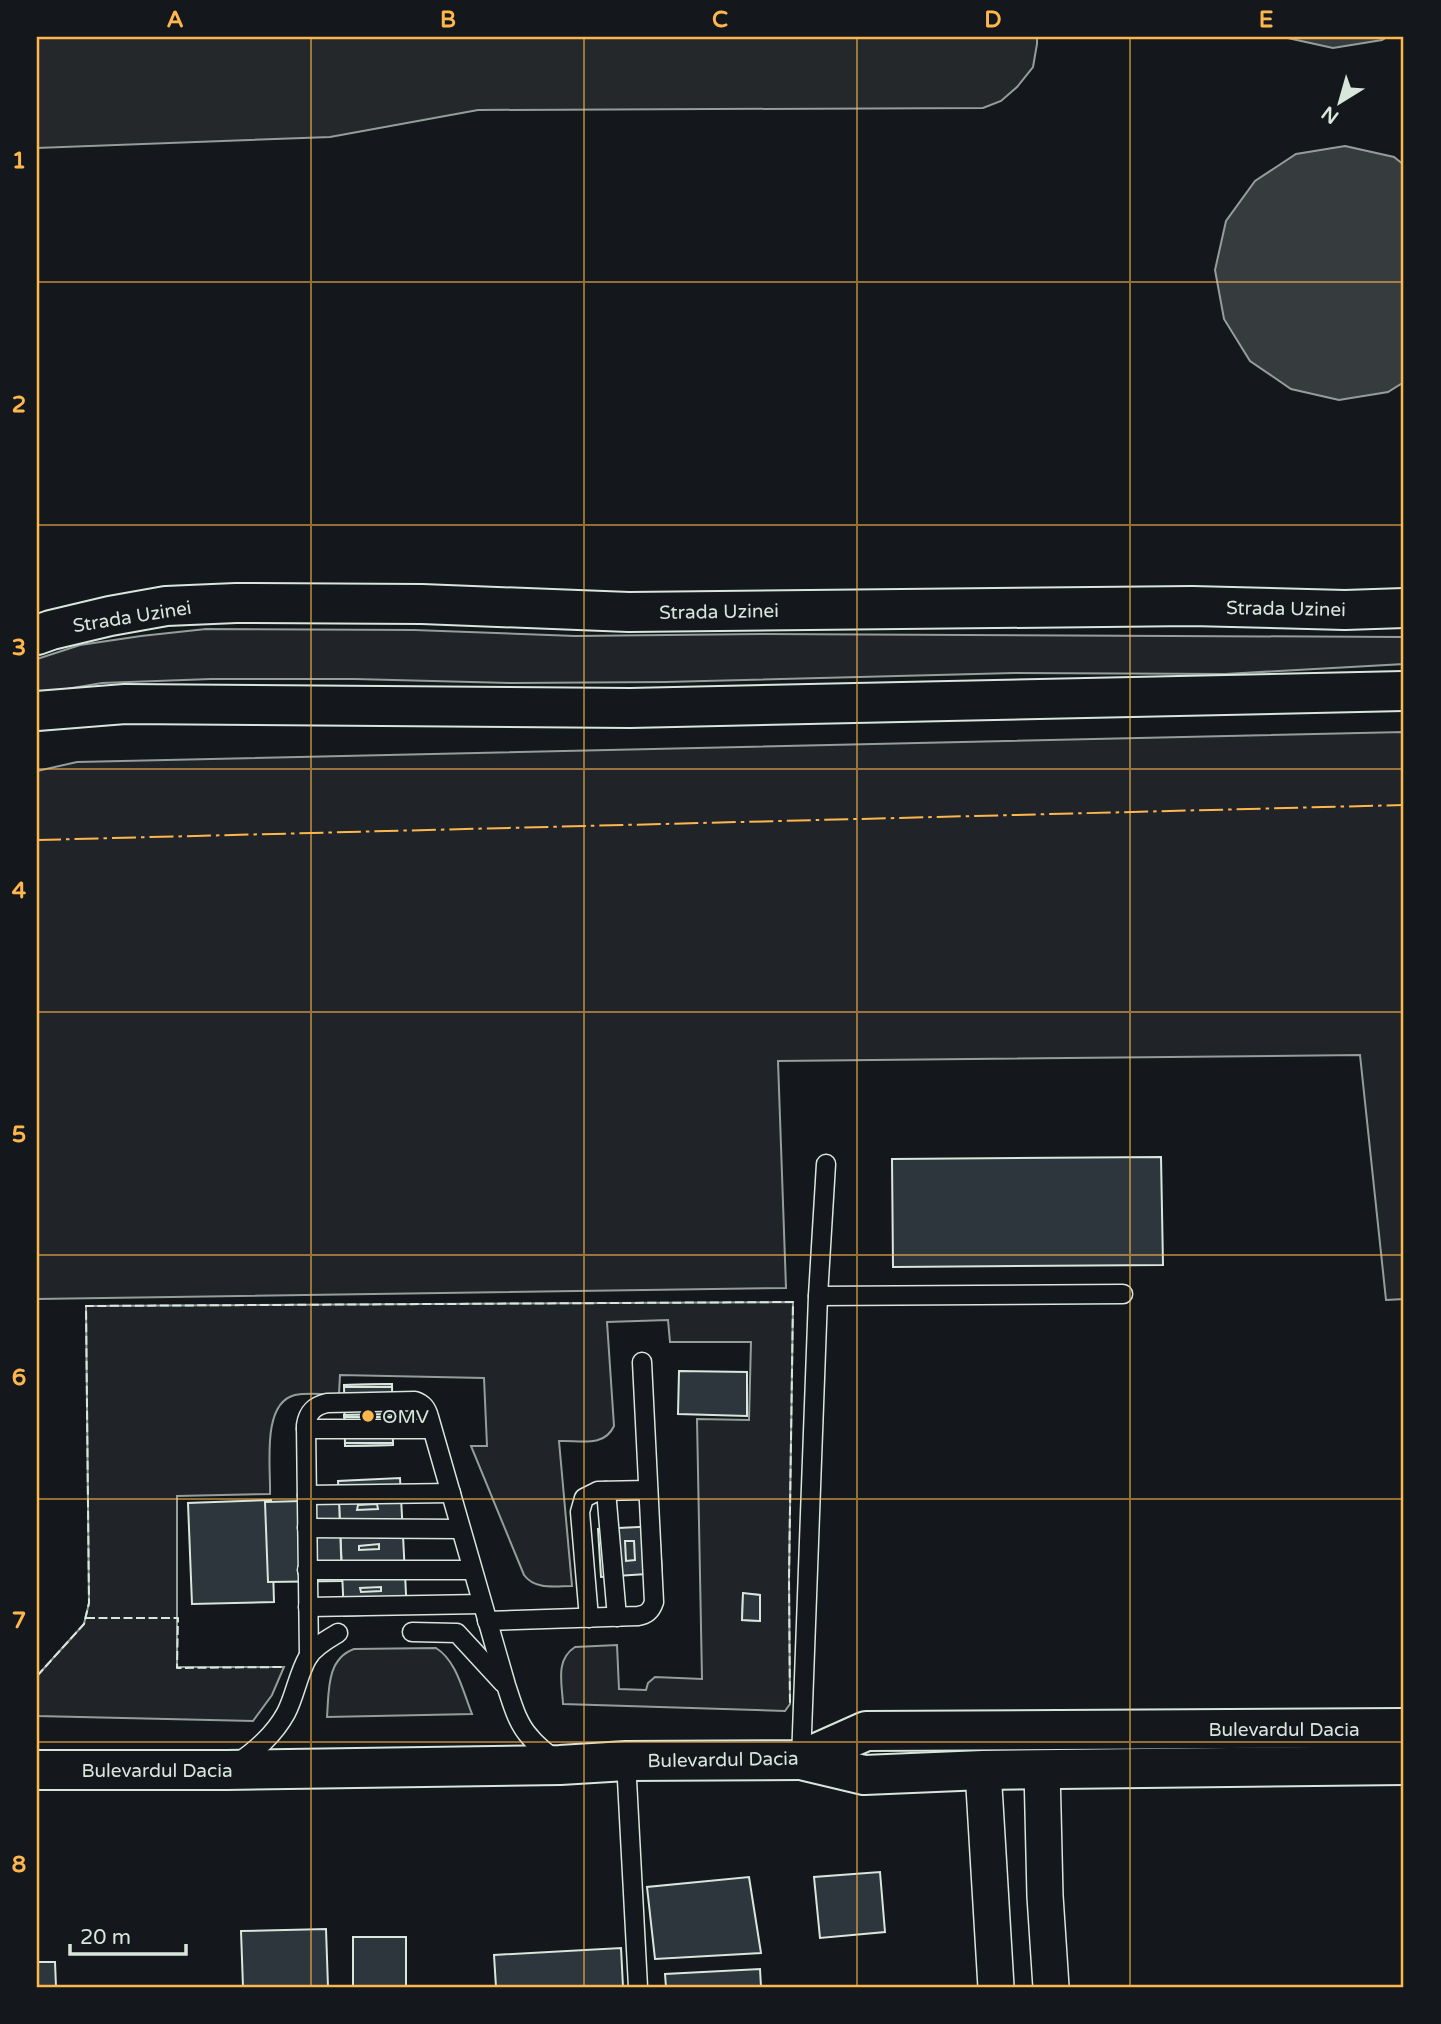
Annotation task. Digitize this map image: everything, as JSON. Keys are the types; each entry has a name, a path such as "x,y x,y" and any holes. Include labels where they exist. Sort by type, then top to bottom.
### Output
{"street":[{"name":"Strada Uzinei","path":"37,635 110,616 166,606 236,603 422,604 629,612 1192,606 1345,610 1404,608"},
{"path":"37,711 125,704 629,708 1404,691"},
{"name":"Bulevardul Dacia","path":"37,1770 226,1770 801,1760 866,1731 1404,1728"},
{"path":"801,1760 864,1774 1404,1765"},
{"path":"1042,1769 1045,1896 1051,1987"},
{"path":"983,1770 996,1987"}],"lane":[{"path":"801,1760 818,1296 826,1164"},
{"path":"818,1296 1123,1294"},
{"path":"308,1607 589,1618 643,1615 652,1608 654,1602 642,1362"},
{"path":"309,1656 306,1429 310,1411 322,1404 415,1401 425,1406 506,1685 522,1727 530,1738 560,1765"},
{"path":"306,1429 432,1429"},
{"path":"589,1618 580,1512 584,1498 590,1493 606,1491 648,1490"},
{"path":"606,1491 617,1617"},
{"path":"307,1495 451,1493"},
{"path":"307,1528 460,1528"},
{"path":"307,1570 472,1570"},
{"path":"412,1632 457,1633 506,1685"},
{"path":"226,1770 265,1742 287,1710 309,1656 318,1646 338,1633"},
{"path":"626,1761 638,1987"}],"shaded area":[{"path":"37,37 1037,37 1037,44 1033,67 1017,87 1001,101 983,108 478,110 330,137 37,148"},
{"path":"1283,37 1387,37 1333,48"},
{"path":"1345,146 1394,157 1404,165 1404,382 1388,392 1339,400 1291,389 1250,361 1224,319 1215,270 1226,221 1255,181 1296,154"},
{"path":"206,629 414,630 575,636 761,634 1404,637 1404,664 1225,674 1014,673 665,682 211,679 102,683 37,694 37,659 80,645"},
{"path":"1404,732 1404,1299 1386,1300 1360,1055 778,1061 786,1288 37,1299 37,771 77,762"},
{"path":"793,1302 790,1704 785,1711 563,1704 562,1665 575,1647 617,1645 619,1689 646,1690 648,1683 655,1677 702,1679 697,1419 749,1420 751,1342 670,1342 668,1320 607,1322 614,1426 610,1433 598,1440 559,1441 572,1586 540,1585 524,1575 471,1446 487,1446 484,1378 340,1375 339,1394 295,1395 284,1400 277,1410 270,1438 270,1494 177,1496 177,1667 284,1667 272,1695 253,1721 37,1716 37,1676 84,1624 89,1603 86,1306","holes":["743,1594 760,1595 760,1621 742,1620"]},
{"path":"436,1648 454,1669 472,1714 327,1717 331,1677 338,1660 345,1654 354,1649"}],"building":[{"path":"1161,1157 1163,1265 893,1267 892,1159"},
{"path":"679,1371 747,1372 747,1416 678,1414"},
{"name":"OMV","path":"392,1384 393,1445 345,1446 344,1385"},
{"path":"392,1384 392,1387 344,1387 344,1385"},
{"path":"392,1414 392,1417 344,1417 344,1415"},
{"path":"345,1443 393,1443 393,1445 345,1446"},
{"path":"400,1478 407,1613 344,1616 338,1481"},
{"path":"271,1500 274,1602 192,1604 188,1503"},
{"path":"339,1500 342,1581 268,1582 265,1502"},
{"path":"377,1504 378,1509 357,1510 358,1505"},
{"path":"659,1526 662,1573 601,1577 598,1529"},
{"path":"625,1541 634,1541 635,1560 626,1561"},
{"path":"379,1544 379,1549 359,1550 359,1546"},
{"path":"381,1587 381,1591 361,1592 360,1588"},
{"path":"743,1593 760,1595 760,1621 742,1620"},
{"path":"880,1872 885,1932 820,1938 814,1877"},
{"path":"749,1877 761,1953 655,1959 647,1887"},
{"path":"326,1929 328,1987 243,1987 241,1931"},
{"path":"353,1937 406,1937 406,1987 353,1987"},
{"path":"621,1948 623,1987 496,1987 494,1955"},
{"path":"37,1962 55,1962 56,1987 37,1987"},
{"path":"760,1969 761,1987 666,1987 665,1974"}],"fence":[{"path":"37,1676 84,1624 89,1603 86,1306 793,1302 790,1704"},
{"path":"86,1618 178,1618 177,1668 284,1667"}],"power":[{"path":"37,840 1404,805"}],"place":[{"name":"OMV","path":"368,1416"}]}
